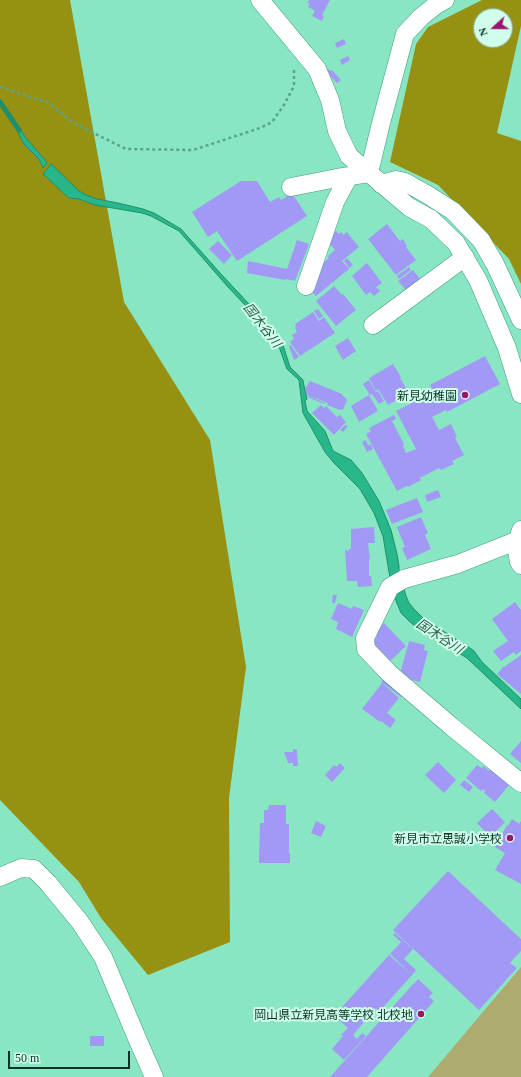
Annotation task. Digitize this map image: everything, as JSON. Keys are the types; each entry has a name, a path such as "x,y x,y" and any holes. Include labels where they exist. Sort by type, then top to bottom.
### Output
{"street":[{"path":"260,0 317,69 330,100 337,131 349,156 409,207 431,219 456,243 478,280 504,341 521,394"},
{"path":"375,179 381,123 405,34 421,16 436,4 445,0"},
{"path":"306,286 335,202 349,176"},
{"path":"291,187 349,176 405,182 453,211 481,240 495,264 521,320"},
{"path":"373,325 464,257"},
{"path":"519,535 517,550 521,565"},
{"path":"519,535 458,564 397,583 365,638 366,649 389,673 521,783"},
{"path":"0,877 21,868 34,869 48,883 80,922 103,957 154,1077"}],"path":[{"path":"0,86 49,103 75,124 126,149 193,150 260,128 272,122 284,105 294,86 294,71 291,64"}],"shaded area":[{"path":"0,0 70,0 124,302 210,440 246,667 229,798 230,942 148,975 101,918 79,882 0,800"},
{"path":"482,0 521,0 521,26 497,133 521,141 521,284 509,259 438,185 390,162 416,44 428,27"},
{"path":"521,967 521,1077 428,1077"}],"water":[{"path":"14,121 47,163 43,168 39,159 21,139"},
{"path":"51,164 79,191 86,195 97,199 143,209 154,213 181,229 263,319 263,322 282,342 290,367 303,380 307,399 305,401 307,411 325,431 333,451 351,460 362,473 379,501 391,530 397,554 399,572 409,603 424,619 474,651 482,662 521,699 521,709 467,658 419,629 401,613 394,596 383,536 374,513 360,489 325,452 303,413 299,380 287,369 278,344 244,304 179,231 151,216 142,213 95,205 79,199 69,198 43,174"}],"building":[{"path":"309,0 330,0 322,15 324,16 322,21 312,16 315,11 308,7 310,4 307,3"},
{"path":"344,39 346,44 337,48 335,43"},
{"path":"348,56 350,60 342,65 340,60"},
{"path":"328,69 330,71 332,70 341,80 337,83 328,74"},
{"path":"241,181 257,181 270,202 279,197 281,200 292,193 307,216 237,261 217,231 208,237 192,212"},
{"path":"387,224 400,241 403,239 407,246 406,247 416,260 396,275 368,239"},
{"path":"336,231 339,234 341,232 343,235 347,232 359,247 342,261 349,269 316,296 311,291 315,270 329,258 328,256 335,250 326,240"},
{"path":"297,240 309,244 295,281 247,273 248,261 287,269"},
{"path":"218,241 232,255 224,264 209,249"},
{"path":"347,258 353,265 349,268 344,261"},
{"path":"367,263 382,283 376,287 380,291 374,296 370,292 366,295 352,276"},
{"path":"409,267 411,270 399,279 397,276"},
{"path":"413,270 420,279 406,290 398,281"},
{"path":"334,286 342,295 343,294 356,310 336,326 316,301"},
{"path":"318,309 323,316 319,319 314,311"},
{"path":"313,312 319,321 324,317 335,333 300,356 290,342 294,339 292,335 297,332 295,324"},
{"path":"348,338 356,351 343,360 335,346"},
{"path":"291,345 299,357 294,360 289,346"},
{"path":"485,356 500,384 447,412 446,410 432,417 439,430 451,424 457,437 455,438 464,455 452,461 454,464 441,470 439,468 420,478 421,480 397,491 366,434 371,431 369,428 394,415 396,419 392,421 404,444 403,446 406,453 416,449 396,411 434,392 430,385"},
{"path":"393,364 409,393 388,405 378,389 376,391 369,378"},
{"path":"369,380 376,392 378,391 384,401 379,404 372,394 370,395 363,384"},
{"path":"310,381 342,394 347,400 343,410 327,405 328,403 307,395 305,389"},
{"path":"369,395 378,411 359,422 351,406"},
{"path":"309,396 325,403 324,404 308,397"},
{"path":"321,405 324,408 326,406 337,417 340,415 346,422 334,435 312,413"},
{"path":"345,425 348,426 343,432 340,430"},
{"path":"366,440 368,445 371,444 373,449 367,452 362,442"},
{"path":"438,490 441,497 427,502 425,495"},
{"path":"417,498 423,512 392,524 386,510"},
{"path":"421,517 428,533 425,535 431,549 407,560 402,548 405,547 397,527"},
{"path":"374,527 375,543 368,543 370,559 369,576 371,576 372,586 358,587 357,581 347,581 345,550 349,551 349,549 351,549 351,529"},
{"path":"333,595 337,595 335,603 332,603"},
{"path":"515,602 521,610 521,651 516,655 514,652 501,661 493,651 508,641 492,619"},
{"path":"338,603 352,609 353,606 364,610 352,637 336,629 338,622 331,619"},
{"path":"384,623 406,646 389,662 372,642 377,637 374,633"},
{"path":"409,641 425,645 424,650 428,651 420,682 399,677"},
{"path":"521,655 521,694 497,674 503,667"},
{"path":"385,678 404,693 401,697 381,682"},
{"path":"382,683 399,698 387,713 396,720 390,728 362,709"},
{"path":"521,741 521,763 510,754"},
{"path":"293,749 297,750 298,766 293,766 293,763 288,763 284,752 293,752"},
{"path":"438,762 456,780 444,793 425,775"},
{"path":"340,763 345,768 332,782 325,775 334,765 336,767"},
{"path":"477,765 482,768 484,766 489,771 490,769 509,785 495,802 484,793 485,791 483,789 481,791 466,778"},
{"path":"464,780 473,787 469,792 460,785"},
{"path":"269,805 286,805 286,824 289,824 290,863 259,863 260,823 264,823 264,810 268,810"},
{"path":"492,809 505,822 490,837 477,823"},
{"path":"512,819 519,824 521,821 521,884 495,870 505,853 495,847"},
{"path":"316,821 326,826 321,837 311,833"},
{"path":"448,871 521,939 521,951 510,963 517,968 479,1010 393,930"},
{"path":"395,933 413,949 404,959 416,970 412,975 390,954 401,942 393,935"},
{"path":"389,955 412,975 379,1012 376,1008 353,1035 357,1039 362,1033 366,1036 344,1060 332,1049 343,1036 341,1035 348,1028 334,1016"},
{"path":"418,979 433,993 429,997 434,1001 367,1077 330,1077 414,984"},
{"path":"90,1036 104,1036 104,1046 90,1046"}],"waterway":[{"name":"国木谷川","path":"0,102 19,130"}],"place":[{"name":"新見幼稚園","path":"465,395"},
{"name":"新見市立思誠小学校","path":"510,838"},
{"name":"岡山県立新見高等学校 北校地","path":"421,1014"}]}
